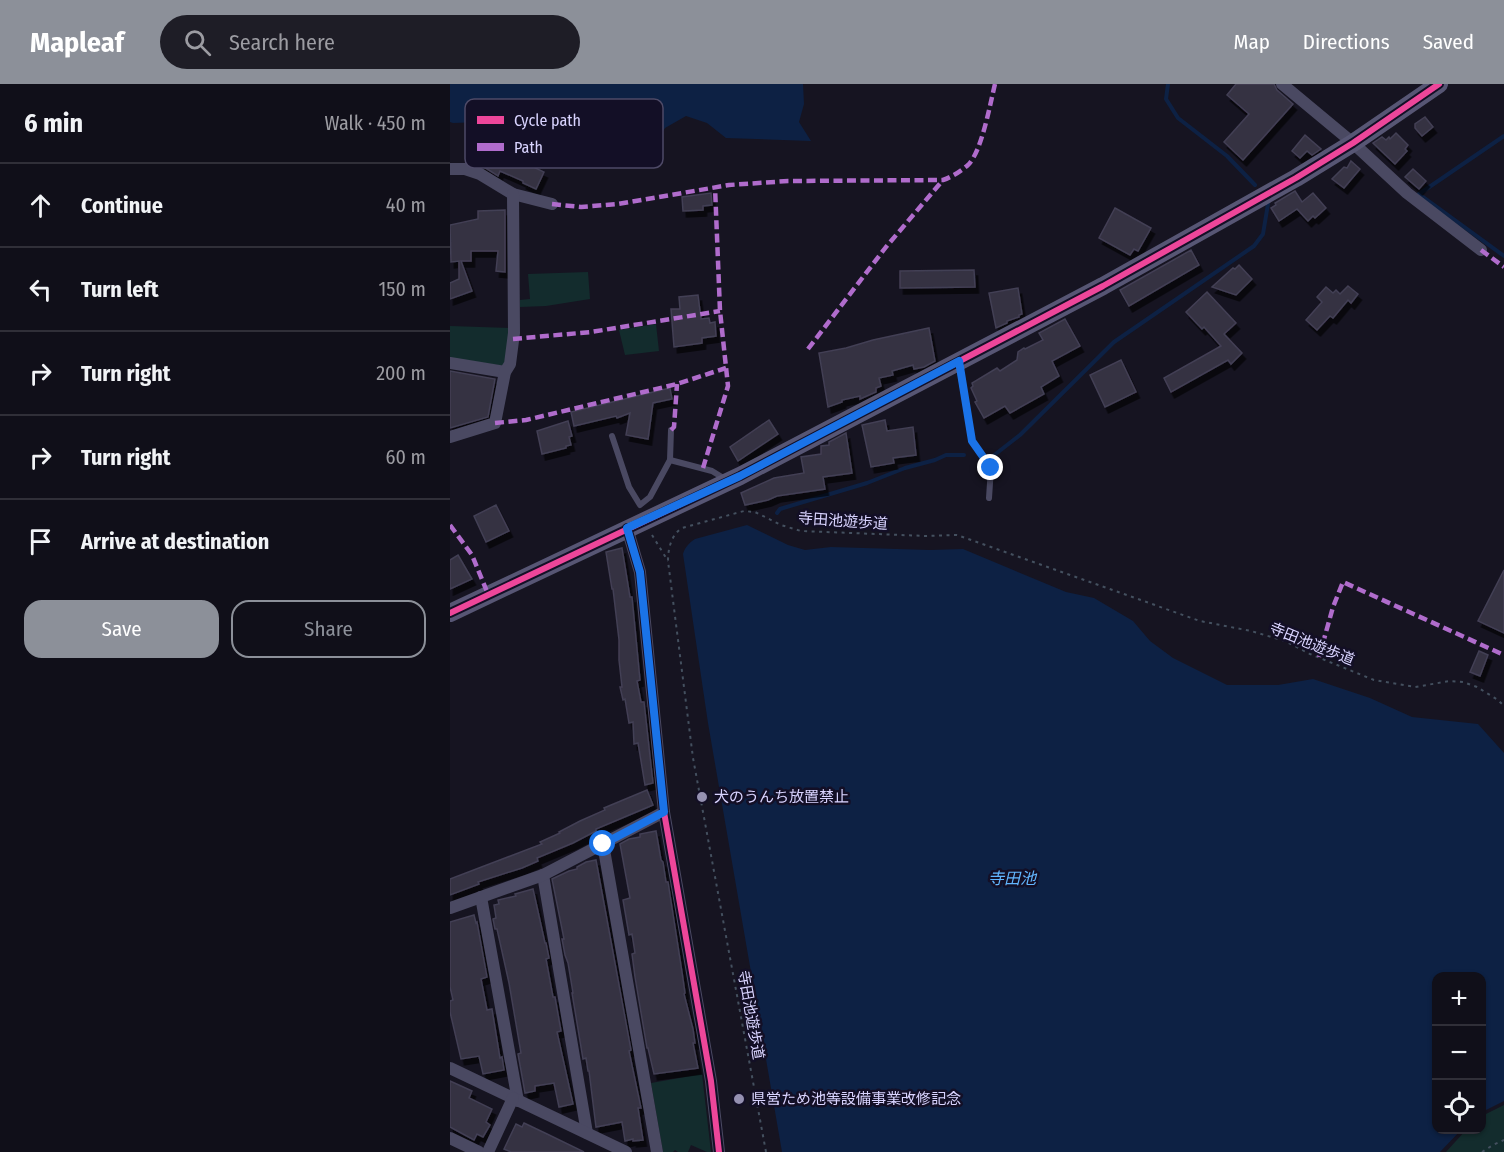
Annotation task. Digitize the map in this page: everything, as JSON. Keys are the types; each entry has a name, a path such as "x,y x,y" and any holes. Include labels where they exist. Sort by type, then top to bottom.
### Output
{"street":[{"path":"1282,84 1353,143 1407,193 1481,250"},
{"path":"450,613 729,481 1103,286 1296,178 1353,143 1439,84"},
{"path":"450,170 465,169 480,174 513,194 552,204"},
{"path":"450,437 495,423 505,372 510,364 514,333 513,194"},
{"path":"450,363 505,372"},
{"path":"627,528 640,572 664,812 711,1081 719,1152"},
{"path":"450,908 543,874 664,812"},
{"path":"603,844 657,1152"},
{"path":"543,874 586,1133"},
{"path":"481,897 516,1099 488,1152"},
{"path":"450,1068 626,1152"},
{"path":"450,1138 479,1152"}],"lane":[{"path":"959,361 972,441 991,468 989,498"},
{"path":"612,436 629,487 640,505 650,497 669,460 671,430"},
{"path":"669,460 712,471 729,481"}],"path":[{"path":"1482,1152 1504,1140"}],"green space":[{"path":"588,272 590,299 546,306 520,307 520,300 530,299 528,274"},
{"path":"656,324 659,351 625,355 619,330"},
{"path":"450,326 510,328 505,366 450,358"},
{"path":"702,1074 711,1152 691,1145 688,1152 675,1150 663,1152 651,1083"},
{"path":"1504,1105 1504,1152 1446,1152 1462,1134 1486,1134 1486,1114"}],"water":[{"path":"450,84 803,84 804,104 799,122 811,141 726,138 707,123 686,116 663,131 663,99 465,99 465,123 450,122"},
{"name":"寺田池","path":"747,525 788,545 805,550 831,547 963,549 1066,592 1094,598 1133,621 1150,641 1173,658 1227,685 1278,685 1313,679 1370,698 1412,717 1478,724 1504,753 1504,1101 1486,1110 1486,972 1432,972 1432,1134 1457,1134 1440,1152 782,1152 708,723 683,554 695,539"}],"building":[{"path":"1236,84 1274,84 1277,90 1293,104 1243,160 1224,142 1249,114 1227,95"},
{"path":"1425,117 1433,127 1422,136 1415,128 1415,124"},
{"path":"1396,133 1408,145 1405,149 1407,151 1395,164 1373,143 1382,137 1386,140 1389,137 1390,139"},
{"path":"1305,135 1321,149 1312,155 1307,151 1300,158 1292,151"},
{"path":"1351,161 1360,169 1344,188 1332,179 1344,167 1347,168"},
{"path":"486,168 536,168 544,172 536,189 500,171 498,176"},
{"path":"1413,169 1426,181 1419,189 1405,177"},
{"path":"1295,191 1302,202 1313,193 1326,208 1308,221 1297,209 1279,221 1271,208"},
{"path":"711,193 712,205 703,206 703,210 683,211 682,197"},
{"path":"1115,208 1151,228 1138,251 1134,249 1130,255 1099,238"},
{"path":"505,210 505,272 496,271 498,251 471,251 471,261 461,261 472,291 450,299 450,283 459,279 459,261 451,262 450,225 478,219 478,211"},
{"path":"1191,250 1199,265 1129,306 1120,290"},
{"path":"1239,265 1252,279 1236,295 1212,287 1233,268"},
{"path":"974,270 975,287 900,288 900,271"},
{"path":"1348,286 1358,294 1351,303 1348,300 1333,318 1330,316 1317,330 1306,320 1322,302 1317,297 1326,287 1333,293 1336,290 1340,294"},
{"path":"1018,288 1022,314 996,328 989,293"},
{"path":"1207,292 1236,323 1224,334 1242,353 1231,364 1228,360 1171,392 1164,378 1221,346 1186,312"},
{"path":"698,295 701,319 709,318 710,323 715,322 716,336 702,338 702,343 674,347 671,309 680,309 679,297"},
{"path":"1065,319 1080,346 1052,361 1059,376 1041,387 1044,394 1010,413 1005,406 984,418 975,402 977,401 971,388 972,383 997,368 1000,371 1017,360 1018,352 1043,340 1039,333"},
{"path":"929,328 935,361 924,367 914,369 913,365 892,371 893,375 879,378 881,386 876,388 876,392 860,399 860,396 842,400 828,407 819,353"},
{"path":"1121,360 1136,392 1105,407 1090,375"},
{"path":"450,371 495,379 488,417 450,428"},
{"path":"670,388 672,399 653,403 648,439 626,435 630,413 617,418 616,416 574,426 571,412"},
{"path":"769,420 778,434 738,461 730,447"},
{"path":"885,420 887,431 913,427 916,455 893,458 894,463 871,467 862,425"},
{"path":"568,421 572,436 569,437 571,445 542,454 537,431"},
{"path":"846,433 852,473 823,477 825,489 777,496 745,505 741,493 774,478 804,473 801,457 821,454 821,446 829,445 829,442"},
{"path":"496,505 509,531 486,542 474,516"},
{"path":"622,548 630,597 632,597 640,680 637,681 641,702 644,702 653,783 645,785 638,743 634,744 633,722 629,723 625,699 623,700 620,687 622,687 619,640 606,552"},
{"path":"458,555 472,579 450,589 450,560"},
{"path":"1504,570 1504,633 1478,621"},
{"path":"1479,651 1488,655 1480,676 1470,672"},
{"path":"647,790 653,805 596,829 573,843 537,858 538,861 478,882 479,884 450,895 450,879 542,844 540,842 605,810 604,808"},
{"path":"656,831 666,882 668,882 684,994 693,1029 698,1068 654,1074 647,1048 635,977 632,934 629,935 623,900 630,898 620,844 640,837 640,834"},
{"path":"596,860 641,1108 638,1108 643,1140 625,1141 622,1122 596,1127 589,1071 586,1058 583,1059 562,939 564,939 552,879 577,869 586,862"},
{"path":"533,889 549,958 546,959 561,1031 557,1032 573,1104 559,1107 554,1083 535,1086 535,1091 525,1093 509,983 493,919 496,918 494,905 499,904 498,900"},
{"path":"474,915 487,977 481,979 487,1010 492,1009 504,1070 483,1074 479,1056 461,1059 450,1012 450,1001 453,1000 450,987 450,922"},
{"path":"450,1081 472,1091 469,1098 492,1109 486,1122 490,1125 483,1137 477,1134 474,1140 450,1127"},
{"path":"524,1123 584,1152 511,1152 504,1149 516,1124 522,1127"}],"waterway":[{"path":"1168,84 1166,99 1178,118 1227,156 1255,185"},
{"path":"1504,136 1419,194 1504,256"},
{"path":"993,456 1020,435 1114,342 1254,246 1263,234 1268,204"},
{"path":"777,513 780,509 867,483 946,455 964,455"}],"marked path":[{"path":"552,204 581,207 618,204 729,185 788,181 943,180 953,176 968,165 973,158 985,127 995,84"},
{"path":"808,349 886,247 943,180"},
{"path":"703,468 728,386 720,311 715,187"},
{"path":"1481,250 1504,267"},
{"path":"513,339 591,332 720,311"},
{"path":"495,423 526,420 677,384 726,368"},
{"path":"671,430 674,427 677,384"},
{"path":"450,525 472,555 488,594"},
{"path":"1319,657 1333,607 1343,582 1504,655"}],"cycle path":[{"path":"450,613 740,476 1103,286 1296,178 1353,143 1439,84"},
{"path":"627,528 640,572 664,812 711,1081 719,1152"}],"place":[{"name":"犬のうんち放置禁止","path":"702,797"},
{"name":"県営ため池等設備事業改修記念","path":"739,1099"}],"route":[{"path":"603,844 664,812 640,572 627,528 740,476 959,361 972,441 991,468"}]}
